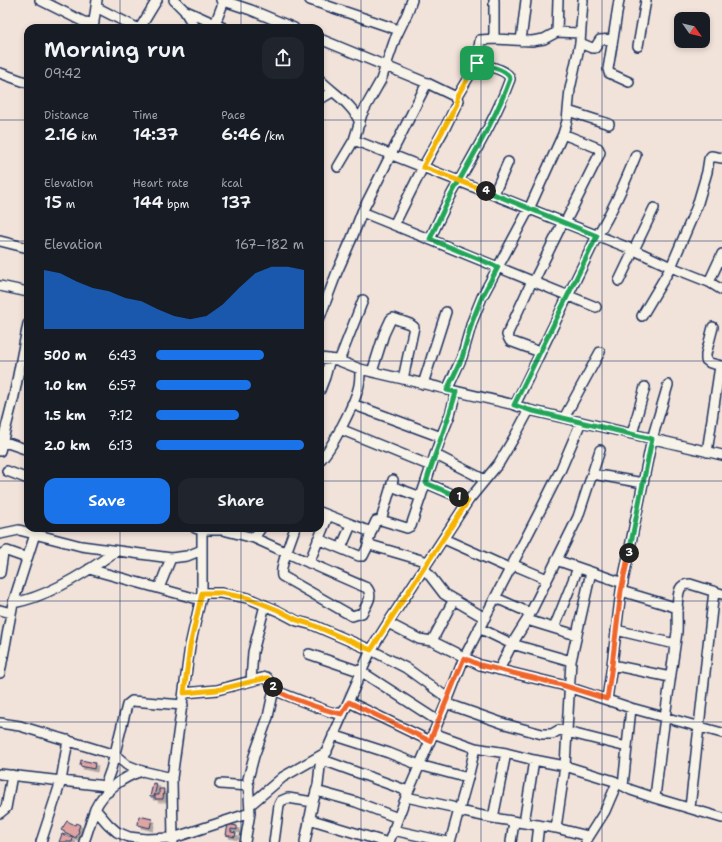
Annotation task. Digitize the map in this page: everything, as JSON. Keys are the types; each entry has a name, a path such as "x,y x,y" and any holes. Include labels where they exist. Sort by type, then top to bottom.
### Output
{"street":[{"path":"40,0 89,24"},
{"path":"141,24 157,0"},
{"path":"174,0 184,10 193,24"},
{"path":"310,0 399,30"},
{"path":"338,167 354,140 368,103 382,80 395,39 412,0"},
{"path":"494,0 494,39"},
{"path":"521,41 526,0"},
{"path":"557,32 558,0"},
{"path":"318,539 363,556 369,544 376,521 381,520 407,528 410,528 411,526 450,415 452,391 472,322 482,297 529,209 563,134 568,111 569,95 580,43 583,0"},
{"path":"619,0 608,69 609,73 628,82"},
{"path":"638,46 646,0"},
{"path":"219,24 223,1 251,10 284,24"},
{"path":"94,24 97,4 131,24"},
{"path":"184,10 215,24"},
{"path":"394,225 457,104 456,98 477,63 480,40 494,39 532,41 544,39 557,32 580,33"},
{"path":"580,43 595,48 600,40 613,39"},
{"path":"324,41 427,83 456,98"},
{"path":"430,239 459,181 489,128 503,99 510,79 509,75 502,71 477,63"},
{"path":"0,73 24,82"},
{"path":"324,306 362,212 427,83"},
{"path":"324,84 343,100 356,114 360,123"},
{"path":"324,97 332,92"},
{"path":"568,111 609,124"},
{"path":"540,352 510,341 507,336 533,281 600,152 598,148 563,134"},
{"path":"354,140 634,250 709,282 722,290"},
{"path":"514,405 597,236 618,199 636,155"},
{"path":"642,316 671,267 697,206 707,172 709,159 711,156 722,158"},
{"path":"494,194 508,162"},
{"path":"619,281 654,208"},
{"path":"362,212 568,294 596,307"},
{"path":"0,241 24,247"},
{"path":"709,282 722,254"},
{"path":"0,286 24,291"},
{"path":"324,380 335,360 363,300"},
{"path":"423,384 446,312"},
{"path":"372,372 384,334 391,319 393,318 414,327 403,379"},
{"path":"707,452 721,366 710,363 706,360 706,354 713,327"},
{"path":"0,451 14,396 24,345"},
{"path":"564,418 600,352"},
{"path":"324,359 335,360 372,372 722,455"},
{"path":"324,456 340,429 352,404 359,386 360,369"},
{"path":"607,699 622,587 652,439 668,384"},
{"path":"632,434 645,387"},
{"path":"352,404 441,437"},
{"path":"305,842 320,766 371,650 468,501 507,450 529,410"},
{"path":"390,842 407,794 464,658 561,469 580,422"},
{"path":"340,429 431,466"},
{"path":"2,441 24,449"},
{"path":"499,670 528,617 578,518 600,450"},
{"path":"436,456 485,480"},
{"path":"7,471 24,476"},
{"path":"593,474 643,483"},
{"path":"381,520 392,483 421,497"},
{"path":"426,483 468,501"},
{"path":"324,514 372,532"},
{"path":"341,548 351,525"},
{"path":"0,534 19,530 24,531"},
{"path":"27,532 81,546 171,558 187,556 202,550"},
{"path":"173,840 172,778 190,646 201,596 202,550 199,532"},
{"path":"231,532 254,538 287,553 367,588 371,597 362,613 352,616 282,576 280,570 287,553 294,532"},
{"path":"254,538 258,532"},
{"path":"308,562 320,532"},
{"path":"1,666 13,603 35,534"},
{"path":"444,539 512,567 547,579"},
{"path":"369,544 426,565 444,594 453,601 485,618"},
{"path":"0,573 3,554 7,551 27,558"},
{"path":"13,603 39,596 89,569 116,551"},
{"path":"159,588 171,558"},
{"path":"556,560 590,572 622,587 678,608"},
{"path":"554,628 578,568"},
{"path":"89,569 159,588 201,596 221,593 248,598 371,650 406,668 448,699 451,705 505,724 542,734 552,734 559,730 627,747"},
{"path":"556,828 566,766 571,661 590,572"},
{"path":"655,798 664,716 675,644 678,598 681,588 686,584 697,585 718,593 698,726 690,808"},
{"path":"496,598 528,617 576,635"},
{"path":"432,641 453,601"},
{"path":"251,681 253,652 265,605"},
{"path":"0,610 11,613"},
{"path":"388,623 419,639 432,641 480,665 569,688 632,708 722,733"},
{"path":"479,628 512,644 571,661"},
{"path":"616,630 675,644"},
{"path":"309,654 362,672 438,721"},
{"path":"612,665 670,677"},
{"path":"184,693 217,690 268,678 274,690 268,717 254,756 248,779 250,809 245,842"},
{"path":"274,690 330,712 342,714"},
{"path":"107,789 107,780 129,702 183,705"},
{"path":"349,702 432,737 475,748 566,766 655,798 722,818"},
{"path":"325,756 407,794 452,807 458,812 556,828 587,839 620,785 632,708"},
{"path":"0,723 20,726 115,755 127,765 142,771 172,778"},
{"path":"333,735 389,753 419,766 468,778"},
{"path":"41,842 61,781 68,740"},
{"path":"393,830 449,842 468,778 475,748"},
{"path":"493,818 506,753"},
{"path":"95,809 117,832 129,837 173,840 250,809 283,777 325,756"},
{"path":"524,823 534,760"},
{"path":"84,842 95,809 107,789 120,780 142,771"},
{"path":"0,774 61,781 107,789"},
{"path":"0,813 6,808 12,775"},
{"path":"220,784 249,786"},
{"path":"316,791 356,802 398,818"},
{"path":"274,842 279,805 281,801 288,798 313,802"},
{"path":"309,819 363,839 385,842"},
{"path":"511,842 514,822"},
{"path":"536,842 539,825"}],"building":[{"path":"81,760 95,763 94,769 80,766"},
{"path":"153,783 157,784 154,797 150,797"},
{"path":"159,789 164,789 163,799 155,799 155,795 159,795"},
{"path":"139,816 152,819 150,828 138,825"},
{"path":"67,821 75,825 76,823 80,825 76,838 61,830"},
{"path":"228,824 237,826 237,830 231,829 231,832 236,833 235,837 226,835"},
{"path":"62,834 73,838 72,842 59,842"}],"route":[{"path":"477,63 456,98 458,101 457,104 423,167 459,181 494,194 597,236 514,405 529,410 652,439 621,591 607,699 562,685 480,665 464,658 430,741 349,702 342,714 330,712 308,704 274,690 268,678 217,690 184,693 190,646 202,593 212,592 248,598 371,650 468,501 426,483 450,415 456,392 447,390 462,358 472,322 482,297 498,267 430,239 448,201 459,181 489,128 503,99 510,79 507,73 477,63"}]}
